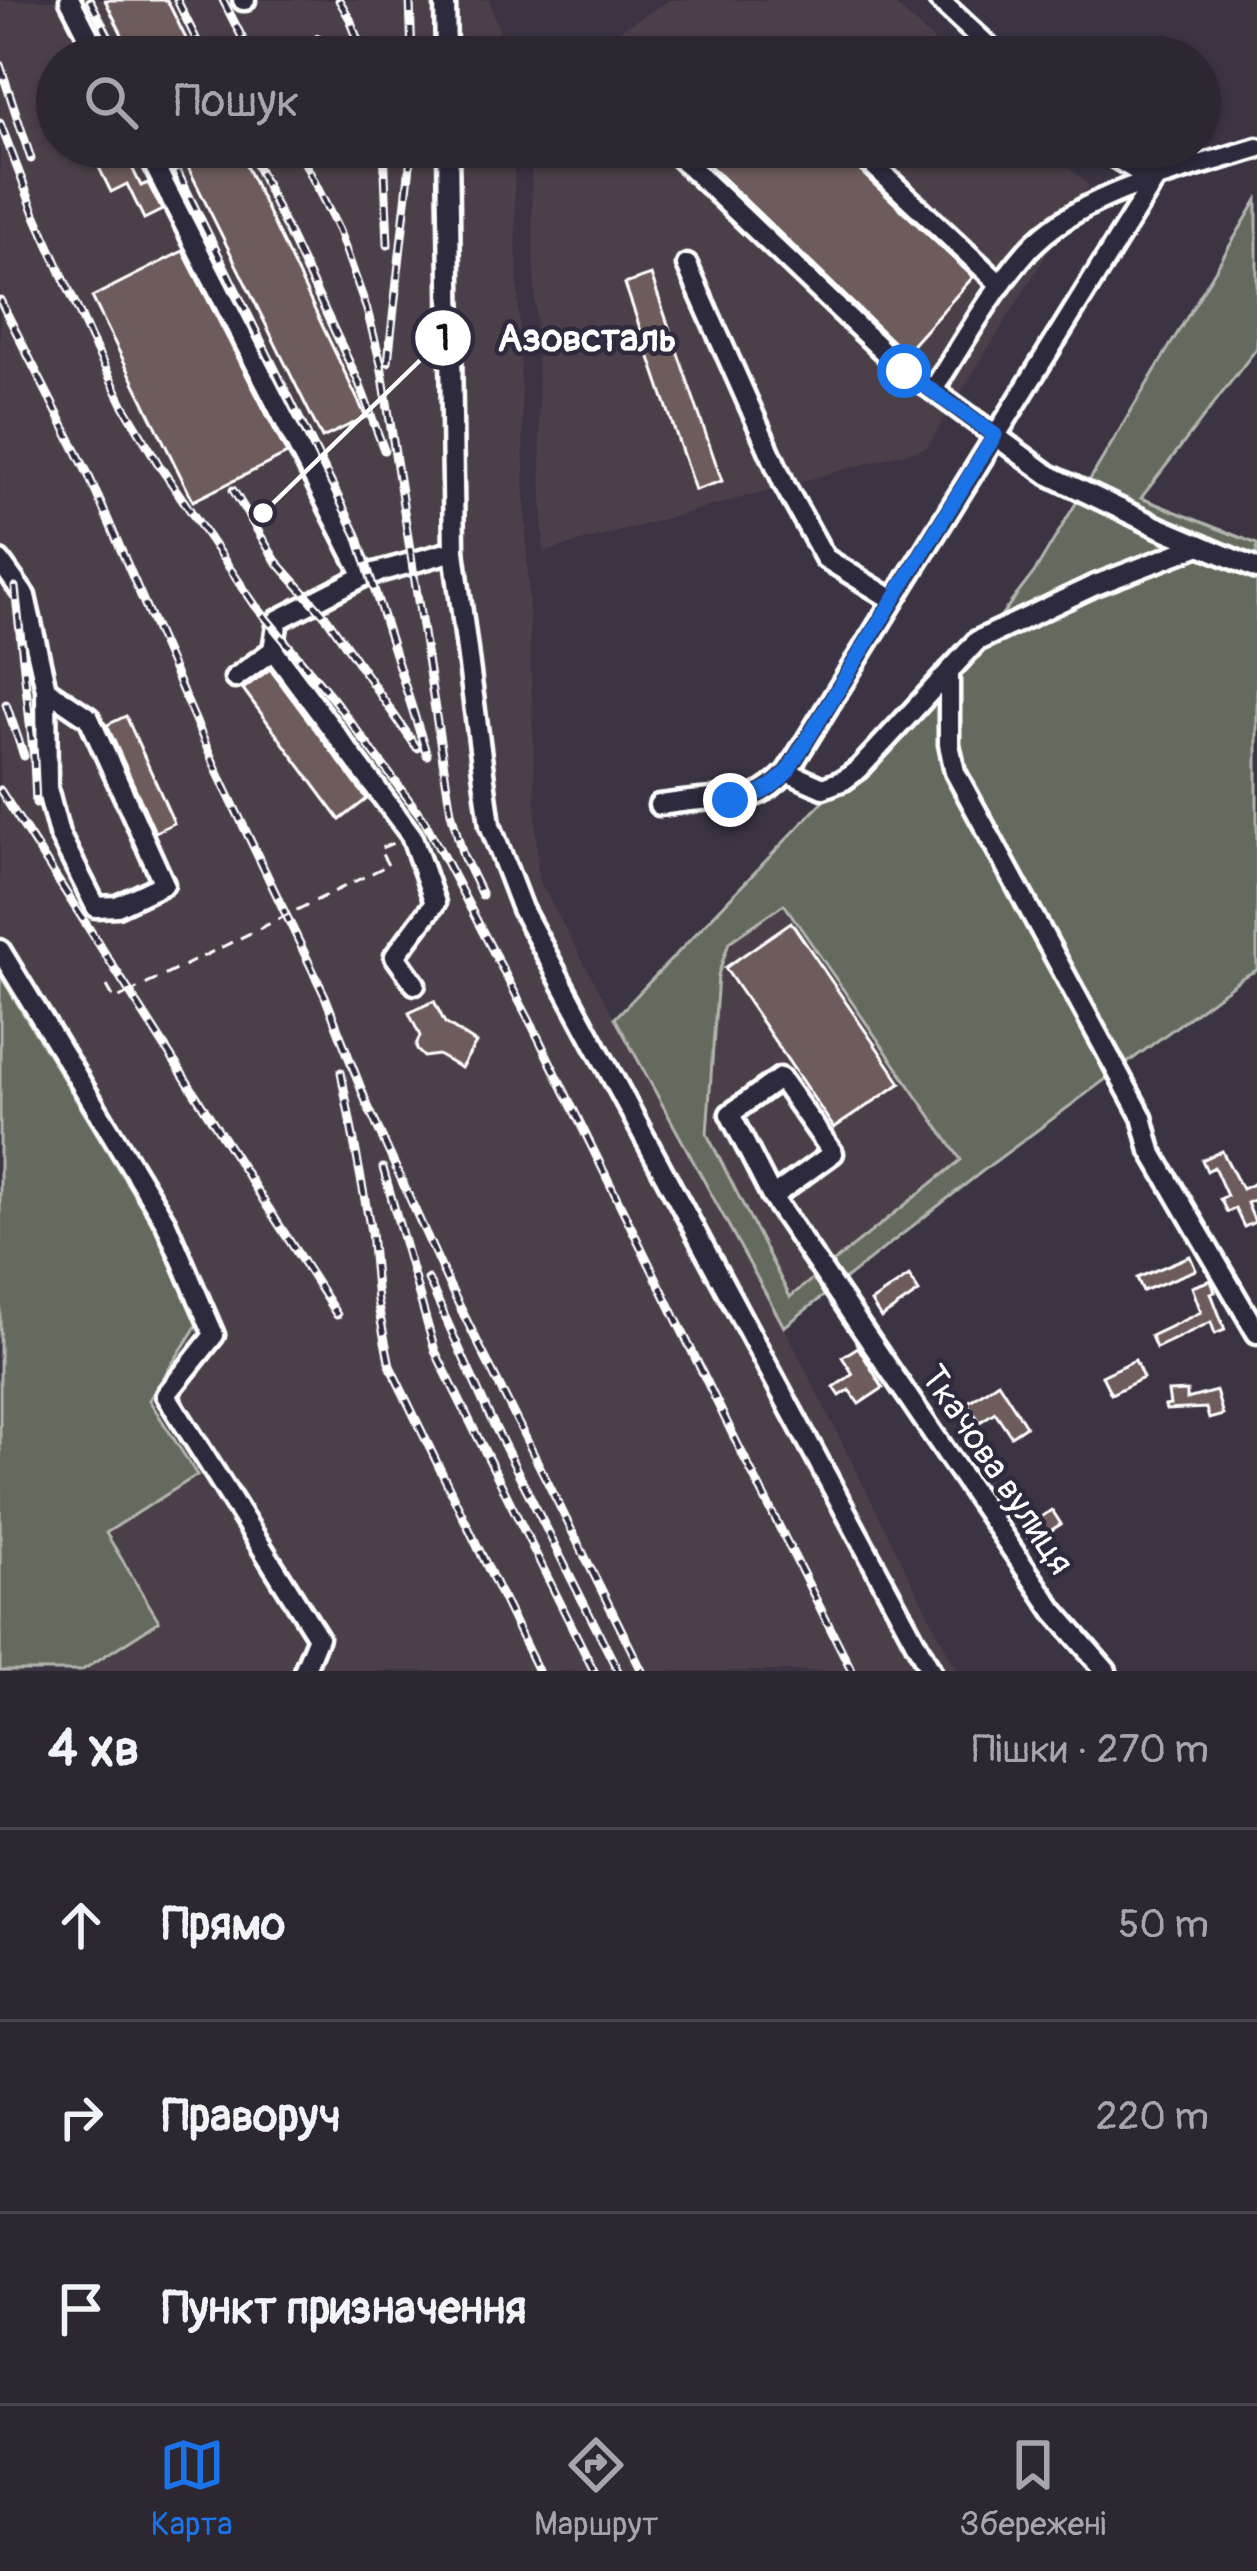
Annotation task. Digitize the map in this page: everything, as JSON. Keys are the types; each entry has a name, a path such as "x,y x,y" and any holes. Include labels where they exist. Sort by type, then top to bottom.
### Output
{"street":[{"path":"70,0 88,36"},
{"path":"445,0 446,36"},
{"path":"939,0 978,36"},
{"path":"1221,160 1257,148"},
{"path":"156,168 364,576"},
{"path":"448,168 454,551 490,825 522,909 931,1671"},
{"path":"690,168 904,371 1049,475 1257,569"},
{"path":"876,168 1001,285"},
{"path":"1133,168 1154,181"},
{"path":"933,390 1030,248 1067,217 1110,195 1195,168"},
{"path":"659,805 744,800 776,784 787,772 1154,181"},
{"path":"687,265 785,486 825,558 893,600"},
{"path":"787,772 823,788 844,779 860,769 977,640 1093,586 1199,545"},
{"path":"235,678 273,650 278,620 364,576 454,551"},
{"path":"0,561 25,596 46,689 47,788 59,834 96,907 117,906 164,884 89,718 46,689"},
{"path":"273,650 411,835 435,903 395,956 415,985"},
{"path":"949,671 949,744 955,772 1142,1118 1151,1151 1257,1333"},
{"path":"0,950 166,1223 206,1316 214,1335 166,1395 319,1637 304,1671"},
{"name":"Ткачова вулиця","path":"772,1197 833,1153 780,1078 730,1114 772,1197 1054,1611 1106,1671"}],"path":[{"path":"107,986 115,1000 388,865 380,849 411,835"}],"shaded area":[{"path":"0,0 489,0 501,36 36,36 36,168 514,168 538,879 784,1327 957,1671 81,1671 159,1621 105,1533 149,1400 197,1325 156,1231 0,975"},
{"path":"670,0 890,0 929,36 610,36"},
{"path":"531,168 1070,168 1089,186 927,447 544,552"},
{"path":"784,903 962,1160 789,1297 707,1134 718,975 729,943"}],"green space":[{"path":"1257,200 1257,348 1141,498 1257,544 1257,970 989,1166 784,1327 615,1018 1000,617 1036,570","holes":["784,904 961,1160 790,1297 707,1134 718,975 729,942"]},
{"path":"0,975 156,1231 197,1325 149,1400 197,1475 106,1533 159,1621 81,1671 0,1671"}],"building":[{"path":"105,0 167,0 185,36 123,36"},
{"path":"99,168 132,168 141,186 148,183 162,210 144,219 127,184 111,192"},
{"path":"188,168 247,168 366,417 322,438"},
{"path":"712,168 857,168 973,277 905,353"},
{"path":"183,251 287,454 193,501 92,297"},
{"path":"651,275 722,481 695,490 625,284"},
{"path":"270,669 367,799 340,820 243,689"},
{"path":"126,716 174,823 155,832 107,725"},
{"path":"791,922 901,1083 834,1128 725,968"},
{"path":"434,1001 445,1023 476,1043 461,1068 438,1055 424,1057 417,1050 420,1036 409,1013"},
{"path":"1222,1151 1242,1189 1253,1184 1257,1192 1257,1199 1247,1203 1255,1222 1244,1227 1235,1208 1227,1212 1220,1199 1227,1196 1214,1167 1207,1171 1202,1160"},
{"path":"1190,1256 1196,1270 1143,1291 1137,1278"},
{"path":"909,1276 919,1292 881,1318 871,1302"},
{"path":"1211,1280 1225,1330 1215,1334 1211,1322 1156,1348 1151,1336 1201,1312 1192,1287"},
{"path":"858,1347 883,1388 859,1404 849,1390 840,1396 834,1387 853,1374 842,1357"},
{"path":"1135,1360 1143,1378 1111,1394 1102,1376"},
{"path":"998,1382 1026,1426 1011,1436 995,1412 980,1422 967,1403"},
{"path":"1187,1391 1187,1399 1216,1391 1223,1415 1209,1419 1206,1408 1166,1410 1168,1392"},
{"path":"1052,1510 1061,1524 1031,1543 1022,1529"}],"railway":[{"path":"90,0 108,36"},
{"path":"177,0 195,36"},
{"path":"223,0 241,36"},
{"path":"339,0 356,36"},
{"path":"410,0 411,36"},
{"path":"0,65 31,159"},
{"path":"0,123 91,339 159,465 255,605 424,820 534,1029 852,1671"},
{"path":"175,168 357,535 427,755"},
{"path":"258,168 359,383 384,450"},
{"path":"308,168 339,231 381,364 451,812 463,856 482,895"},
{"path":"385,168 388,245"},
{"path":"388,362 410,168"},
{"path":"0,300 88,474 219,775 325,996 367,1104 450,1287 642,1671"},
{"path":"233,490 276,561 327,618 417,748"},
{"path":"15,587 36,803"},
{"path":"6,704 24,756"},
{"path":"0,790 337,1315"},
{"path":"341,1072 390,1366 538,1671"},
{"path":"383,1168 435,1351 594,1671"},
{"path":"428,1279 490,1417 618,1671"}],"place":[{"name":"Азовсталь","path":"263,513"}],"route":[{"path":"730,800 758,795 787,772 995,435 904,371"}]}
